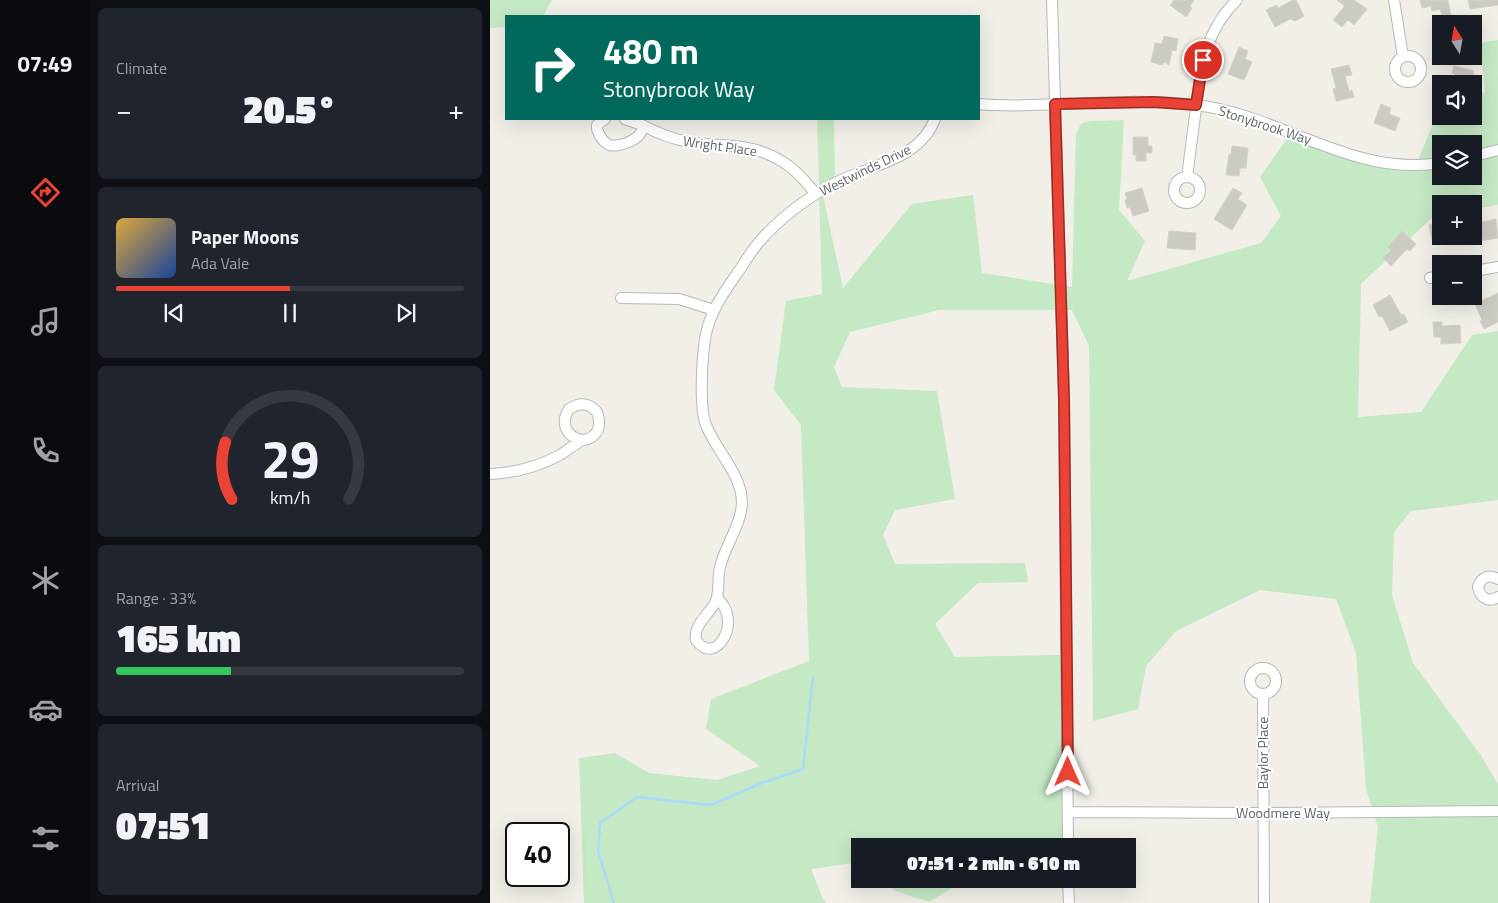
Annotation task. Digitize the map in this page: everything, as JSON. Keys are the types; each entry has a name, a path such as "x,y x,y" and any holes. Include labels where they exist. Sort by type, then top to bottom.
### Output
{"street":[{"path":"1052,0 1064,398 1068,838"},
{"path":"1187,177 1203,60 1208,44 1223,15 1236,0"},
{"path":"1394,0 1403,57"},
{"name":"Stonybrook Way","path":"1055,104 1154,102 1196,105 1221,109 1244,116 1354,157 1374,162 1416,166 1432,164"},
{"path":"980,104 1005,106 1055,104"},
{"path":"604,120 597,125 597,129 605,142 615,146 639,138 643,129 642,125"},
{"name":"Wright Place","path":"628,120 688,142 757,149 777,158 795,171 816,194"},
{"name":"Westwinds Drive","path":"717,598 722,557 740,517 742,506 738,484 703,415 705,340 714,310 721,296 759,242 788,214 816,194 839,181 904,154 916,147 928,134 935,120"},
{"path":"1482,154 1498,150"},
{"path":"1482,270 1498,267"},
{"path":"621,298 679,299 714,310"},
{"path":"490,474 522,470 542,463 565,452 582,440"},
{"path":"1498,579 1487,576 1478,587 1480,593 1488,600 1498,597"},
{"path":"717,598 725,608 729,625 724,639 717,647 704,648 696,640 696,629 713,607 717,598"},
{"name":"Baylor Place","path":"1263,694 1264,903"},
{"name":"Woodmere Way","path":"1068,812 1498,811"},
{"path":"1068,888 1069,903"}],"green space":[{"path":"490,0 552,0 544,15 505,15 505,27 490,28"},
{"path":"1498,40 1498,205 1482,208 1482,195 1432,195 1432,218 1361,284 1358,417 1421,412 1472,335 1498,331 1498,500 1411,511 1394,532 1392,595 1413,663 1480,754 1498,784 1498,903 1370,903 1378,827 1366,789 1356,653 1336,599 1260,590 1176,631 1146,666 1138,709 1093,721 1089,346 1072,310 939,310 850,332 834,367 842,387 937,391 955,499 895,510 883,535 895,564 1025,563 1028,582 978,583 935,624 955,657 1060,655 1071,838 851,838 851,863 811,869 823,899 827,903 584,903 579,758 615,753 649,773 717,780 760,766 706,729 711,699 809,661 801,425 774,390 786,301 822,294 817,120 834,120 835,184 822,191 843,288 912,204 973,195 982,273 1072,287 1076,134 1081,124 1090,121 1124,120 1119,210 1145,241 1127,281 1261,243 1281,216 1260,177 1291,133 1358,158 1415,168 1432,125 1482,125 1482,94 1485,92 1482,43"},
{"path":"892,888 952,888 929,902"}],"building":[{"path":"1174,0 1194,0 1190,6 1192,8 1186,17 1170,5"},
{"path":"1296,0 1304,16 1295,21 1290,19 1275,27 1266,10 1277,5 1278,8"},
{"path":"1337,0 1354,0 1367,9 1354,25 1348,20 1342,27 1333,20 1345,6"},
{"path":"1420,0 1448,0 1451,15 1442,15 1440,9 1432,11 1431,6 1422,8"},
{"path":"1468,0 1498,0 1498,5 1470,9"},
{"path":"1164,36 1178,39 1176,51 1172,50 1169,65 1164,62 1162,65 1151,62 1155,43 1162,44"},
{"path":"1239,47 1248,51 1245,59 1252,62 1244,80 1228,74"},
{"path":"1349,65 1352,75 1345,76 1349,91 1352,90 1354,97 1336,101 1333,89 1336,88 1331,69"},
{"path":"1454,66 1474,71 1473,75 1455,75 1452,73"},
{"path":"1381,104 1391,108 1389,114 1400,118 1395,131 1374,123"},
{"path":"1133,137 1148,137 1148,146 1152,146 1152,153 1146,153 1146,161 1136,161 1136,155 1133,155"},
{"path":"1232,146 1248,148 1246,168 1240,168 1239,176 1226,175"},
{"path":"1142,188 1149,211 1133,216 1130,207 1127,208 1125,193"},
{"path":"1233,188 1242,193 1238,199 1247,205 1232,230 1214,219"},
{"path":"1496,219 1498,238 1482,241 1482,222"},
{"path":"1432,224 1432,239 1429,225"},
{"path":"1169,231 1196,233 1195,250 1167,248"},
{"path":"1402,231 1416,244 1410,251 1407,249 1391,266 1383,258 1391,250 1388,247"},
{"path":"1498,293 1498,322 1484,329 1475,305 1482,305 1482,301"},
{"path":"1390,295 1401,315 1404,314 1408,322 1390,331 1382,316 1379,317 1373,305"},
{"path":"1433,322 1442,322 1442,326 1460,325 1461,343 1441,344 1441,337 1434,337"}],"waterway":[{"path":"614,903 598,851 600,823 637,797 711,805 762,783 803,769 813,677"}],"route":[{"path":"1068,772 1064,398 1055,104 1154,102 1196,105 1203,60"}]}
